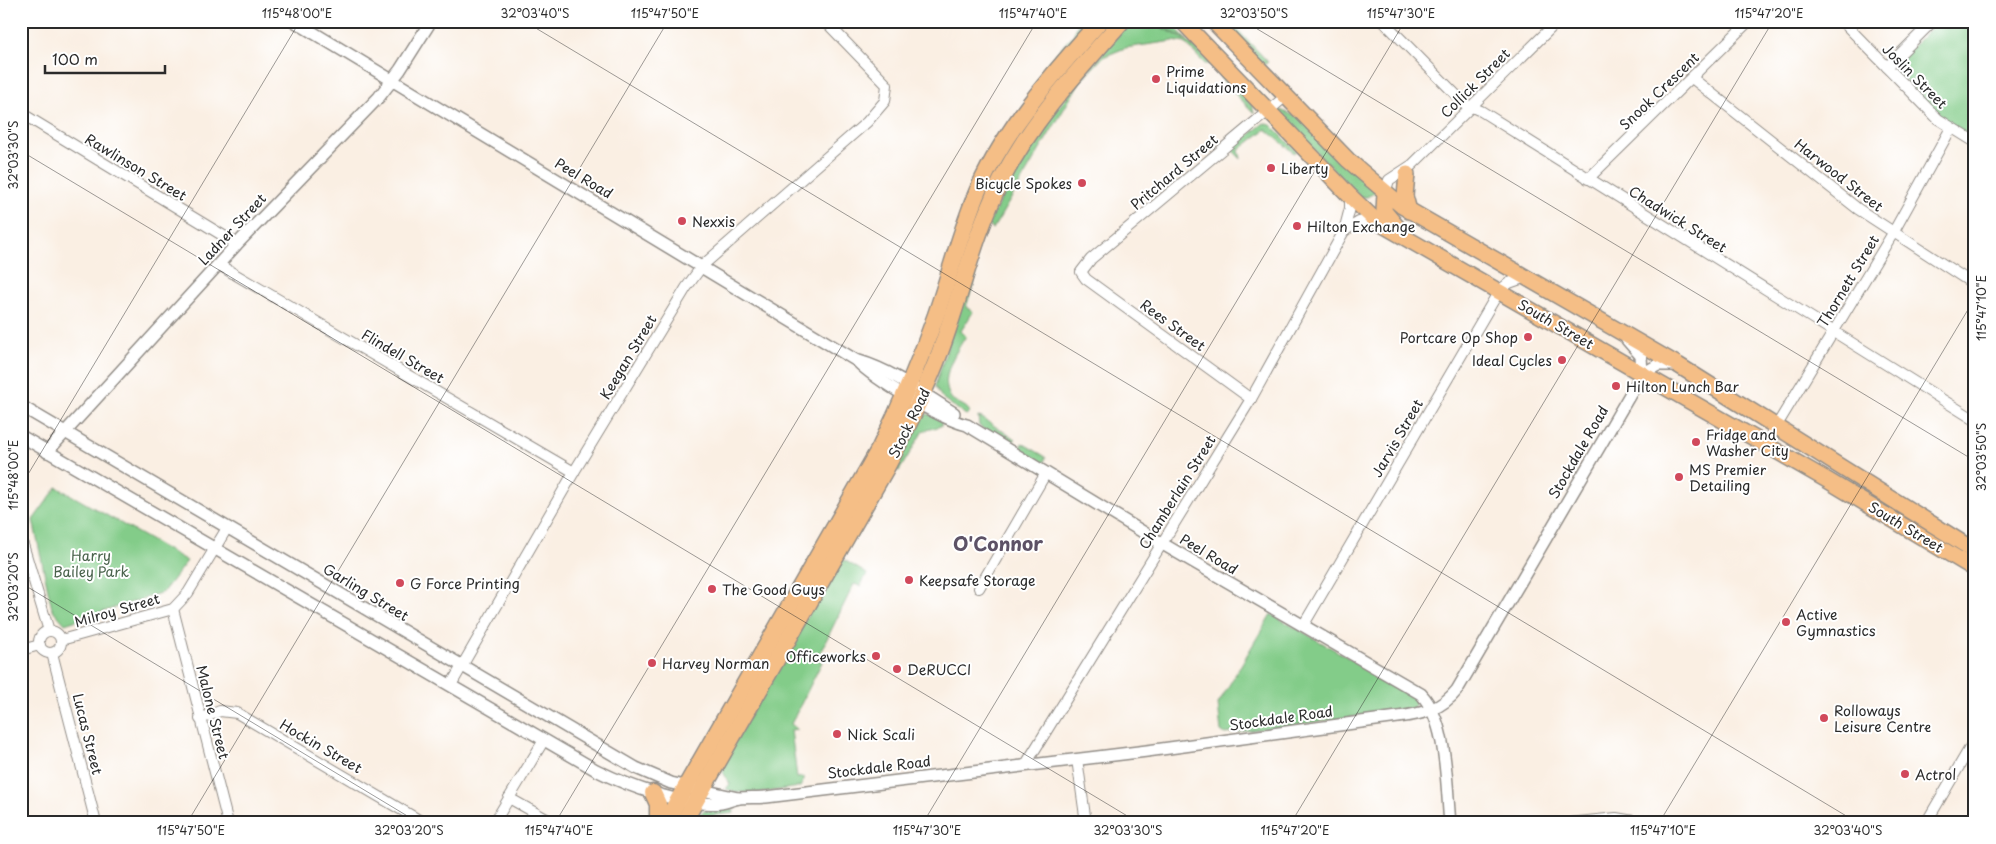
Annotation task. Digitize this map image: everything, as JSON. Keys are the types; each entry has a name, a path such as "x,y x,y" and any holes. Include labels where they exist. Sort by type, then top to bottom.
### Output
{"highway":[{"name":"Stock Road","path":"683,823 882,477 914,394 937,313 969,213 990,168 1028,106 1100,21"},
{"name":"Stock Road","path":"665,823 875,456 943,343 984,220 1014,158 1050,104 1122,21"},
{"path":"653,793 658,804 658,823"}],"main road":[{"name":"South Street","path":"1182,21 1268,112 1373,218 1827,480 1975,570"},
{"name":"South Street","path":"1214,21 1348,160 1385,193 1410,211 1678,365 1975,551"},
{"path":"1410,170 1405,191 1410,211"},
{"path":"1353,199 1371,200 1385,193 1384,211 1409,240"},
{"path":"1827,480 1836,463"},
{"path":"1886,494 1897,522"}],"street":[{"name":"Peel Road","path":"294,21 857,361 871,365 914,394 960,417 967,425 1162,543 1421,694 1432,710"},
{"name":"Ladner Street","path":"47,452 237,244 379,97 392,81 431,21"},
{"name":"Keegan Street","path":"451,685 574,472 686,288 702,266 867,122 885,101 888,93 887,85 825,21"},
{"name":"Chadwick Street","path":"1383,21 1465,104 1472,106 1975,420"},
{"name":"Snook Crescent","path":"1588,179 1749,21"},
{"name":"Joslin Street","path":"1842,21 1938,119 1975,142"},
{"path":"1887,67 1933,21"},
{"name":"Collick Street","path":"1385,193 1410,170 1555,22"},
{"name":"Harwood Street","path":"1692,78 1858,209 1975,284"},
{"name":"Pritchard Street","path":"1081,272 1091,259 1286,96"},
{"name":"Rawlinson Street","path":"21,113 237,244"},
{"name":"Thornett Street","path":"1765,445 1893,233 1950,128"},
{"name":"Chamberlain Street","path":"1026,764 1250,399 1344,231 1353,199"},
{"path":"1344,231 1358,222 1373,218"},
{"name":"Flindell Street","path":"219,265 574,472"},
{"name":"Rees Street","path":"1081,272 1086,279 1250,399"},
{"path":"1499,291 1509,283 1526,277"},
{"name":"Jarvis Street","path":"1303,626 1499,291"},
{"path":"1617,330 1638,352 1642,360 1642,374 1658,365 1678,365"},
{"name":"Stockdale Road","path":"698,795 720,803 738,798 766,797 1077,759 1398,717 1432,710 1444,704 1456,690 1642,374"},
{"name":"Garling Street","path":"21,406 462,667 636,768 671,784 682,792"},
{"name":"Garling Street","path":"21,436 609,777 653,793 682,792 698,795"},
{"path":"979,588 1046,473"},
{"name":"Milroy Street","path":"61,640 173,609 188,593 227,528"},
{"path":"21,538 49,631"},
{"name":"Malone Street","path":"173,609 228,823"},
{"path":"49,631 55,632 61,640 59,648 52,653 43,650 40,645 41,636 49,631"},
{"path":"21,650 40,645"},
{"name":"Lucas Street","path":"52,653 96,823"},
{"path":"1432,710 1441,740 1450,823"},
{"name":"Hockin Street","path":"200,719 220,711 237,713 424,823"},
{"path":"1926,823 1975,739"},
{"path":"494,823 544,740"},
{"path":"1077,759 1086,823"},
{"path":"509,798 550,821 558,823"},
{"path":"1569,823 1616,818 1645,823"}],"green space":[{"path":"1079,21 1089,21 1047,73 1045,65 1073,35"},
{"path":"1130,21 1147,21 1174,34 1191,44 1210,64 1205,64 1185,43 1173,41 1125,48 1103,57 1080,82 993,229 988,225 1027,145"},
{"path":"1151,21 1168,21 1188,40"},
{"path":"1221,21 1229,21 1268,62 1264,65"},
{"path":"1938,21 1975,21 1975,139 1939,116 1892,67"},
{"path":"1221,74 1252,105 1254,113 1221,79"},
{"path":"1280,110 1299,117 1376,192 1367,197 1360,197 1278,112"},
{"path":"1264,123 1271,125 1297,151 1294,153 1266,129 1239,150 1241,159 1231,149"},
{"path":"971,274 976,276 966,307 973,312 961,331 966,336 950,366 946,382 951,398 966,407 970,412 966,415 942,398 935,386"},
{"path":"927,414 942,418 941,426 923,431 899,471 893,468 917,421"},
{"path":"978,417 1015,439 1010,446 979,426"},
{"path":"1022,443 1046,457 1044,463 1037,463 1038,460 1032,456 1030,459 1019,452"},
{"name":"Harry Bailey Park","path":"57,487 187,561 163,592 65,624 52,609 33,520"},
{"path":"841,558 867,574 860,586 854,584 817,659 822,662 791,724 797,729 791,730 797,778 804,777 804,780 800,787 772,791 753,793 726,789 730,784 723,772 724,768 721,766"},
{"path":"1271,614 1413,694 1416,699 1413,709 1225,734 1221,731 1218,704"},
{"path":"733,809 734,813 701,817 702,823 698,819 693,823 688,823 704,811"}],"place":[{"name":"Prime Liquidations","path":"1156,79"},
{"name":"Liberty","path":"1271,168"},
{"name":"Bicycle Spokes","path":"1082,183"},
{"name":"Nexxis","path":"682,221"},
{"name":"Hilton Exchange","path":"1297,226"},
{"name":"Portcare Op Shop","path":"1528,337"},
{"name":"Ideal Cycles","path":"1562,360"},
{"name":"Hilton Lunch Bar","path":"1616,386"},
{"name":"Fridge and Washer City","path":"1696,442"},
{"name":"MS Premier Detailing","path":"1679,477"},
{"name":"Keepsafe Storage","path":"909,580"},
{"name":"G Force Printing","path":"400,583"},
{"name":"The Good Guys","path":"712,589"},
{"name":"Active Gymnastics","path":"1786,622"},
{"name":"Officeworks","path":"876,656"},
{"name":"Harvey Norman","path":"652,663"},
{"name":"DeRUCCI","path":"897,669"},
{"name":"Rolloways Leisure Centre","path":"1824,718"},
{"name":"Nick Scali","path":"837,734"},
{"name":"Actrol","path":"1905,774"}],"district":[{"name":"O'Connor","path":"998,543"}]}
